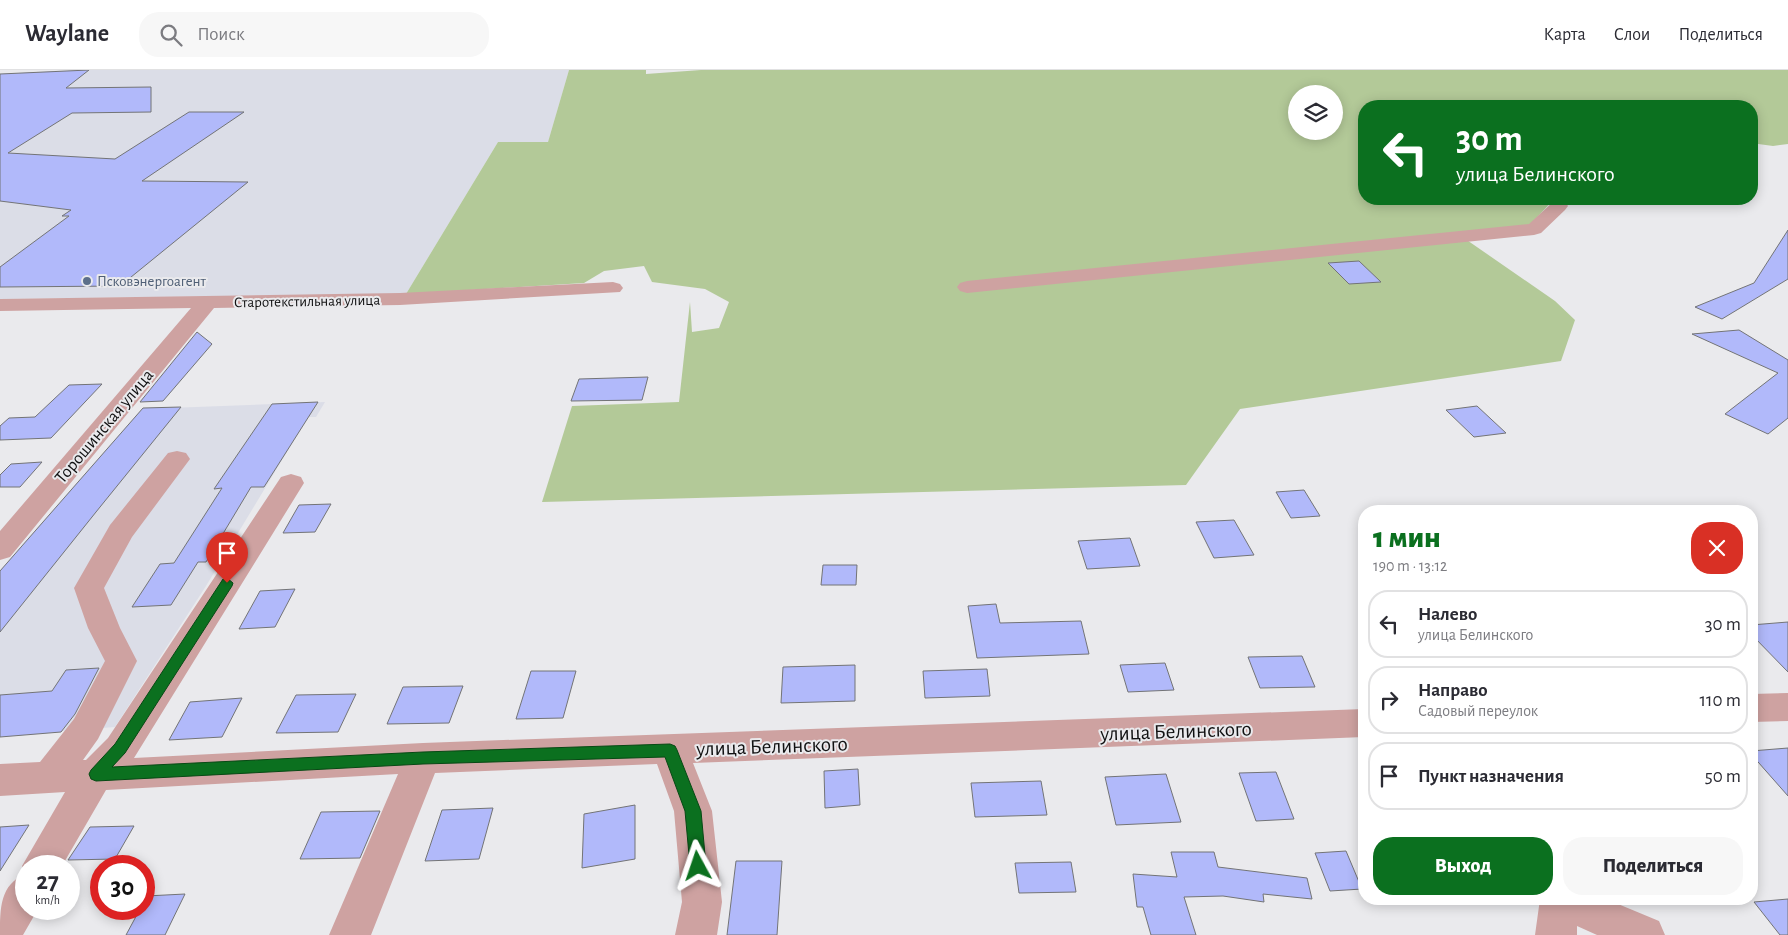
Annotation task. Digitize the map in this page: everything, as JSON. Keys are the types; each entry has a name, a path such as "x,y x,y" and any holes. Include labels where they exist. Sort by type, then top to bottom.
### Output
{"street":[{"path":"967,287 1534,229 1559,206"},
{"name":"Старотекстильная улица","path":"0,305 400,299 613,288"},
{"name":"Торошинская улица","path":"0,550 207,303"},
{"path":"51,776 86,729 121,661 104,628 89,588 120,532 177,459"},
{"path":"48,855 96,774 120,749 292,483"},
{"path":"1758,708 1788,707"},
{"name":"улица Белинского","path":"0,780 423,758 1358,724"},
{"path":"670,750 693,811 702,902 696,935"},
{"path":"350,935 423,758"},
{"path":"1556,935 1559,905"},
{"path":"1574,905 1644,935"},
{"path":"0,935 15,910"}],"shaded area":[{"path":"72,70 569,70 548,142 498,142 406,294 0,299 0,74"},
{"path":"325,402 316,417 308,417 206,586 115,727 0,736 0,571 142,409"}],"green space":[{"path":"569,70 646,70 646,74 701,70 1788,70 1788,144 1773,146 1758,144 1758,100 1358,100 1358,205 1548,205 1530,225 1461,236 1555,301 1575,320 1561,361 1240,409 1186,485 542,502 572,406 679,402 690,302 692,332 719,328 729,302 705,289 652,282 644,266 604,271 584,283 406,294 498,142 548,142"}],"building":[{"path":"89,70 66,88 151,87 151,112 72,113 8,153 115,159 189,112 244,112 142,181 248,182 120,286 0,287 0,267 69,216 62,216 71,210 0,201 0,74"},
{"path":"1788,230 1788,279 1722,319 1695,307 1754,283"},
{"path":"1359,261 1381,282 1349,284 1328,263"},
{"path":"1739,330 1788,360 1788,418 1768,434 1725,414 1778,373 1692,334"},
{"path":"197,332 212,344 163,401 140,402"},
{"path":"648,377 642,400 571,401 579,379"},
{"path":"102,384 51,438 0,440 0,426 9,418 35,417 69,385"},
{"path":"318,402 264,487 251,487 206,562 198,562 171,605 132,607 160,564 174,563 222,488 214,489 272,404"},
{"path":"1477,406 1506,433 1474,437 1446,410"},
{"path":"181,407 0,632 0,571 143,408"},
{"path":"42,462 20,487 0,487 0,475 11,464"},
{"path":"1304,490 1320,516 1291,518 1276,492"},
{"path":"331,504 315,532 283,533 299,505"},
{"path":"1234,520 1254,555 1214,558 1196,522"},
{"path":"1130,538 1140,566 1087,569 1078,541"},
{"path":"823,565 857,565 856,585 821,585"},
{"path":"295,589 275,627 239,629 260,591"},
{"path":"996,604 1000,623 1081,621 1089,654 977,658 968,606"},
{"path":"1788,622 1788,672 1758,641 1758,624"},
{"path":"1302,656 1315,687 1260,688 1248,657"},
{"path":"1165,663 1174,690 1128,692 1120,665"},
{"path":"855,665 855,701 781,703 783,667"},
{"path":"99,668 75,714 61,732 0,737 0,695 52,691 66,670"},
{"path":"987,669 990,696 925,698 923,671"},
{"path":"531,671 576,671 563,718 516,719"},
{"path":"463,686 449,723 387,724 403,687"},
{"path":"356,694 338,732 276,733 296,695"},
{"path":"242,698 222,737 169,740 190,702"},
{"path":"1788,748 1788,796 1758,762 1758,750"},
{"path":"858,769 860,805 825,808 824,771"},
{"path":"1276,772 1294,819 1256,821 1239,773"},
{"path":"1166,774 1181,822 1116,825 1105,777"},
{"path":"1041,781 1047,815 975,817 971,783"},
{"path":"635,805 635,859 582,868 584,814"},
{"path":"493,808 479,859 425,861 442,810"},
{"path":"380,811 360,858 300,859 321,812"},
{"path":"29,825 0,871 0,827"},
{"path":"134,826 117,855 90,855 90,860 80,860 80,855 71,855 90,827"},
{"path":"1346,851 1358,880 1358,889 1330,891 1315,853"},
{"path":"1171,852 1214,852 1218,867 1307,878 1312,899 1263,894 1264,902 1223,896 1184,897 1196,935 1151,935 1143,907 1137,907 1133,874 1177,877"},
{"path":"736,861 782,861 777,935 727,935"},
{"path":"1071,862 1076,892 1019,893 1015,863"},
{"path":"185,894 165,935 126,935 134,920 155,920 155,896"},
{"path":"1788,899 1788,935 1780,935 1756,905 1758,902"}],"place":[{"name":"Псковэнергоагент","path":"87,281"}],"route":[{"path":"227,583 120,749 96,774 423,758 670,750 693,811 698,866"}]}
